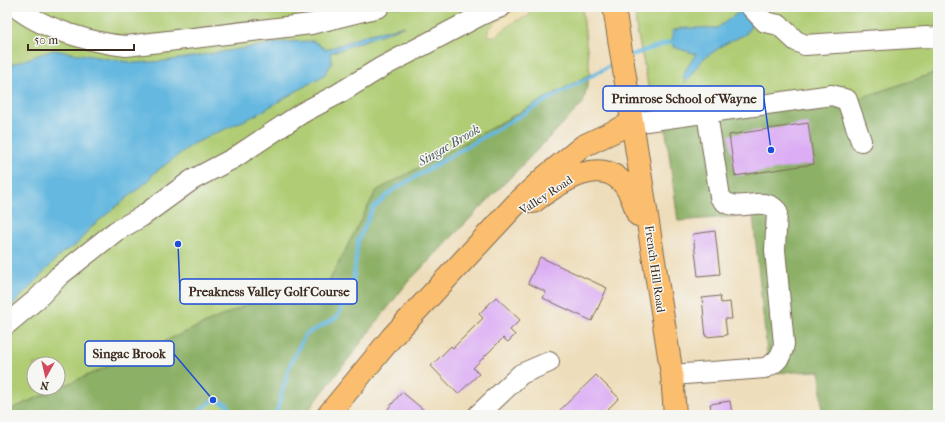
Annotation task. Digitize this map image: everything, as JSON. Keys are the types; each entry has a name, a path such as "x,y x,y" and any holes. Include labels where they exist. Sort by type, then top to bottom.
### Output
{"main road":[{"name":"French Hill Road","path":"614,7 672,375 675,415"},
{"name":"Valley Road","path":"328,415 392,337 516,204 568,157 600,137 632,123"},
{"name":"Valley Road","path":"476,248 511,218 568,180 587,171 599,171 617,178 630,192 645,236 655,274"}],"street":[{"path":"16,7 36,20 82,38 97,43 126,46 310,24 379,7"},
{"path":"7,324 38,299 59,276 116,231 141,217 192,180 234,158 302,113 338,94 382,67 429,44 483,14 501,7"},
{"path":"751,7 765,22 779,26 796,41 805,44 926,37 938,38"},
{"path":"632,123 832,95 847,100 861,141"},
{"path":"672,375 764,368 775,363 780,358 784,344 775,242 778,219 777,211 773,205 766,203 724,204 720,197 707,113"},
{"path":"478,415 521,374 549,362"}],"green space":[{"path":"7,7 582,7 590,74 376,191 321,297 251,303 66,385 66,356 26,356 26,396 41,396 7,411"},
{"path":"635,7 938,7 938,72 845,103 651,100 636,25"},
{"path":"938,72 938,415 822,415 820,371 769,373 753,215 678,221 664,117 651,100 845,103"},
{"path":"590,74 583,103 407,283 305,415 232,415 227,404 213,400 193,415 7,415 7,411 41,396 66,396 66,385 251,303 321,297 376,191"},
{"path":"213,400 227,404 232,415 194,415"}],"sand":[{"path":"523,7 529,7 531,9 529,16 515,21 496,36 488,36 488,30 495,23 509,13"}],"water":[{"path":"746,7 772,7 754,21 746,34 725,44 703,59 685,83 683,74 696,54 673,47 672,31 682,28 717,28"},
{"path":"405,26 330,53 332,63 324,75 256,115 194,143 153,174 148,181 91,227 75,246 63,252 13,305 7,308 7,66 53,50 135,63 166,61 283,42 314,41 326,50 366,35"}],"building":[{"path":"808,123 814,164 735,176 729,135"},
{"path":"715,231 720,274 698,276 693,234"},
{"path":"540,257 607,288 592,321 543,298 546,292 528,283"},
{"path":"720,296 721,303 730,302 732,319 725,319 727,335 706,337 702,298"},
{"path":"496,297 520,320 510,330 515,335 508,342 503,338 473,368 479,374 458,394 431,366 451,346 453,348 483,318 479,314"},
{"path":"596,375 619,398 602,415 562,415 558,412"},
{"path":"402,392 430,415 383,415"},
{"path":"730,401 732,414 739,413 739,415 712,415 710,404"}],"waterway":[{"name":"Singac Brook","path":"628,56 677,40"},
{"name":"Singac Brook","path":"272,415 277,411 289,367 305,335 336,318 352,292 358,241 373,208 393,190 545,101 617,62"},
{"name":"Singac Brook","path":"194,415 213,400 227,404 232,415"}],"place":[{"name":"Primrose School of Wayne","path":"771,150"},
{"name":"Preakness Valley Golf Course","path":"178,244"},
{"name":"Singac Brook","path":"213,400"}]}
